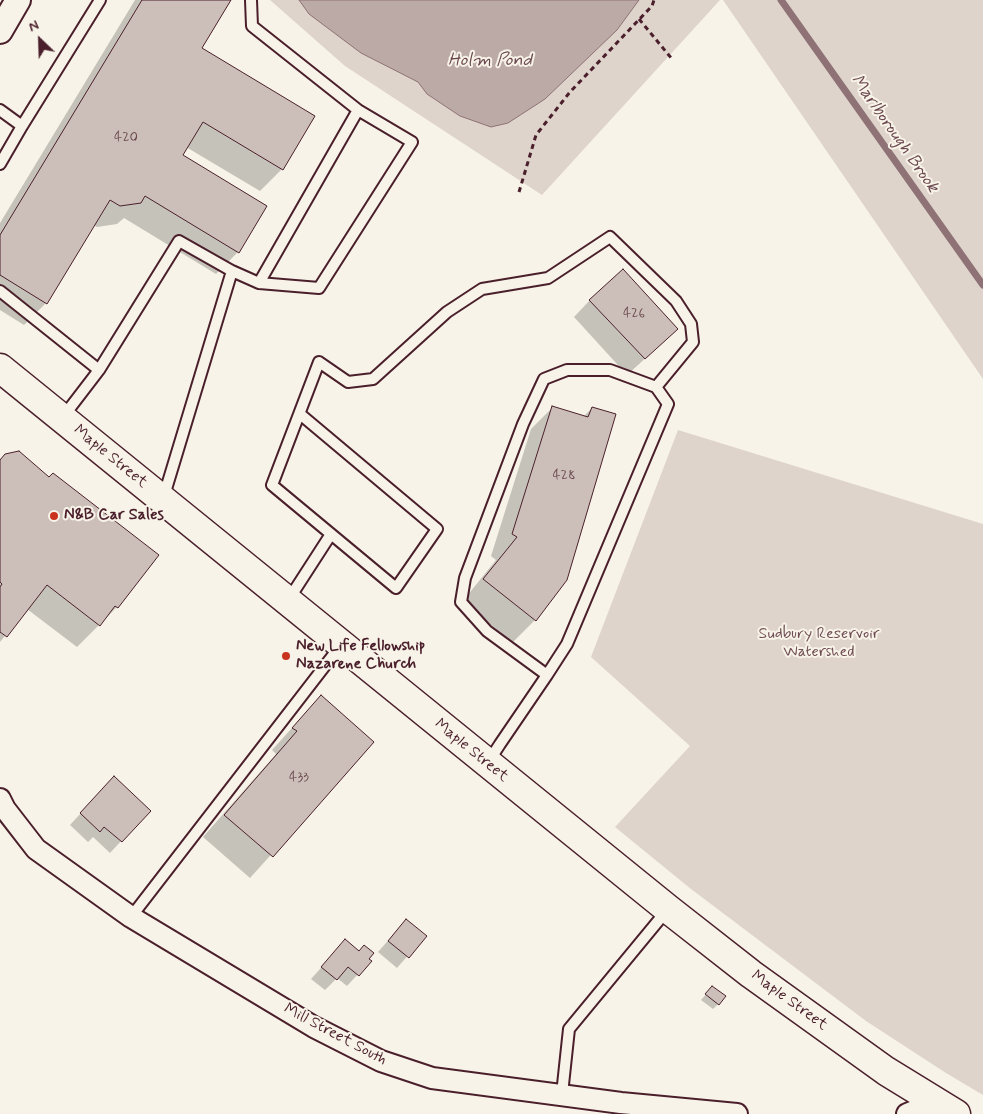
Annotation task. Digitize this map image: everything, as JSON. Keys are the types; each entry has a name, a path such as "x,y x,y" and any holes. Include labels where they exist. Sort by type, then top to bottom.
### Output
{"main road":[{"name":"Maple Street","path":"0,368 487,764 751,974 886,1071 946,1108"}],"street":[{"path":"0,31 18,0"},
{"name":"Mill Street South","path":"0,799 5,809 36,849 131,917 314,1027 381,1061 432,1078 562,1094 628,1109 737,1114"},
{"path":"907,1114 946,1108"}],"lane":[{"path":"0,164 100,0"},
{"path":"61,419 100,370 179,241 232,272 259,283 319,288 412,142 358,110 252,26 251,0"},
{"path":"0,110 22,126"},
{"path":"259,283 358,110"},
{"path":"300,414 436,529 396,588 272,485 319,362 348,382 373,378 446,312 482,289 548,278 610,237 676,301 691,324 693,342 656,388"},
{"path":"162,500 232,272"},
{"path":"0,292 100,370"},
{"path":"487,764 547,675 567,644 668,404 656,388 610,370 567,370 544,379 523,424 465,578 462,602 487,631 547,675"},
{"path":"287,602 331,534"},
{"path":"131,917 341,645"},
{"path":"562,1094 569,1029 668,909"}],"path":[{"path":"519,192 536,135 570,92 652,6 654,0"},
{"path":"640,19 672,59"}],"green space":[{"path":"270,0 720,0 542,195 345,66"},
{"path":"723,0 983,0 983,379"},
{"name":"Sudbury Reservoir Watershed","path":"678,430 983,524 983,1095 866,1021 691,889 615,827 690,746 591,657"}],"water":[{"name":"Holm Pond","path":"299,0 639,0 617,30 545,99 508,123 491,127 460,116 427,94 418,82 361,53 309,14"}],"building":[{"path":"142,0 231,0 202,48 315,116 283,170 203,122 183,155 267,206 239,253 145,196 141,203 120,206 110,200 47,304 0,275 0,235"},
{"path":"623,269 678,329 645,359 589,300"},
{"path":"552,406 588,417 592,407 616,414 567,580 536,621 483,579 517,537 512,534"},
{"name":"N&B Car Sales","path":"19,451 49,477 53,473 159,555 118,608 115,606 100,626 47,585 7,637 0,632 0,587 2,584 0,582 0,460 5,454"},
{"path":"321,695 374,742 273,857 224,815 297,731 292,728"},
{"path":"114,776 151,811 122,842 104,827 100,832 80,813"},
{"path":"406,919 427,936 409,958 388,941"},
{"path":"345,939 359,951 364,945 374,953 369,959 372,961 359,976 348,967 337,980 321,967"},
{"path":"712,986 726,996 719,1005 705,994"}],"waterway":[{"name":"Marlborough Brook","path":"781,0 983,285"}],"place":[{"name":"N&B Car Sales","path":"54,516"},
{"name":"New Life Fellowship Nazarene Church","path":"286,656"}]}
